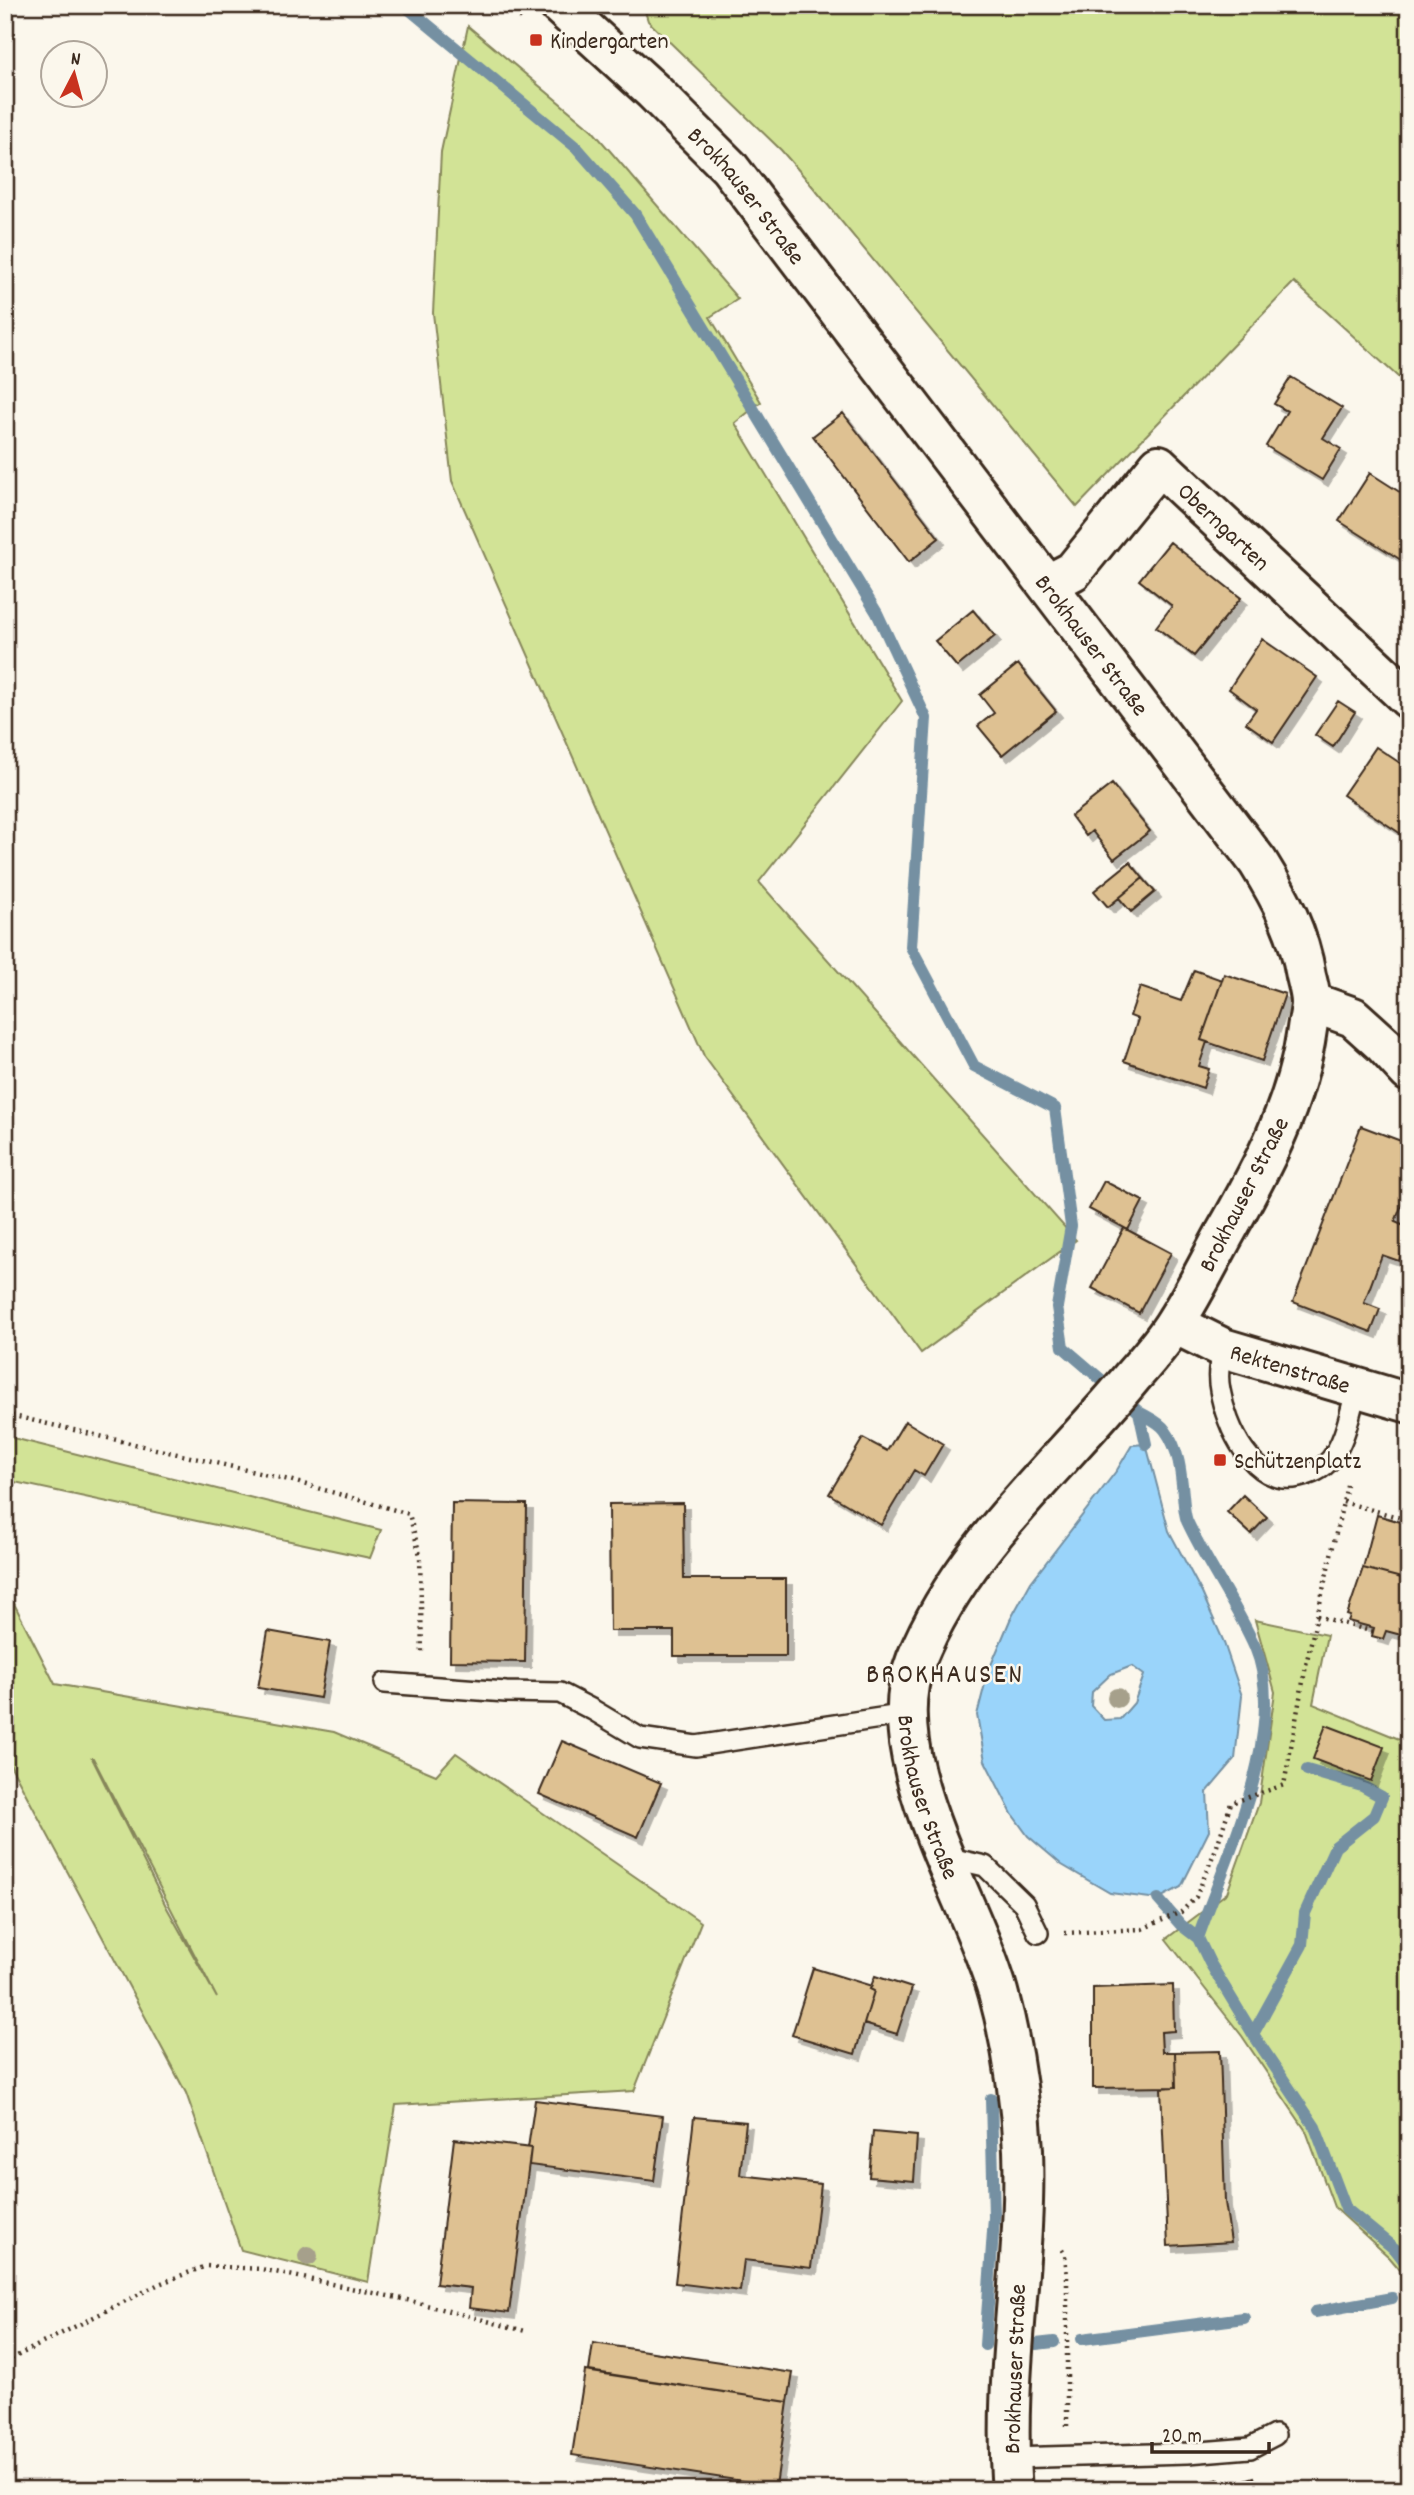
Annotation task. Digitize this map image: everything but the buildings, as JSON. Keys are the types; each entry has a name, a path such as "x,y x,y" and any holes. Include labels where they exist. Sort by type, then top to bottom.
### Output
{"street":[{"name":"Brokhauser Straße","path":"559,5 653,91 729,167 1258,862 1283,903 1302,948 1311,1002 1305,1046 1295,1088 1265,1161 1175,1324 1120,1391 970,1561 937,1615 915,1662 907,1690 907,1714 915,1774 945,1857 977,1929 997,1988 1018,2091 1023,2153 1010,2395 1011,2474"},
{"name":"Oberngarten","path":"1048,584 1073,571 1159,465 1409,699"},
{"path":"1311,1002 1353,1017 1409,1072"},
{"name":"Rektenstraße","path":"1175,1324 1223,1348 1409,1404"}],"lane":[{"path":"1223,1348 1219,1364 1219,1388 1224,1409 1244,1451 1258,1466 1273,1475 1291,1479 1318,1471 1330,1460 1340,1443 1357,1388"},
{"path":"385,1683 560,1693 640,1738 696,1746 907,1714"},
{"path":"945,1857 985,1866 1024,1904 1038,1933"},
{"path":"1011,2474 1250,2448 1275,2435"}],"path":[{"path":"5,1414 289,1480 409,1514 420,1555 423,1685"},
{"path":"1142,1929 1181,1912 1196,1897 1231,1803 1284,1785 1317,1616 1348,1480"},
{"path":"1343,1502 1405,1519"},
{"path":"1317,1616 1374,1632"},
{"path":"5,2362 159,2284 206,2266 261,2269 407,2300 525,2331"}],"green space":[{"path":"643,5 1409,5 1409,387 1294,282 1077,507 808,181 781,150 648,21"},
{"path":"468,26 592,130 738,299 710,317 761,402 735,423 902,701 759,882 1076,1240 921,1353 704,1056 452,481 433,313 441,152"},
{"path":"5,1436 381,1530 370,1558 5,1480"},
{"path":"5,1586 55,1684 334,1732 436,1775 456,1753 701,1922 634,2091 396,2105 368,2282 241,2250 186,2093 5,1755","holes":["93,1758 217,1998 166,1906"]},
{"path":"1255,1620 1327,1635 1313,1704 1409,1743 1409,2259 1401,2271 1334,2207 1306,2131 1242,2036 1166,1939 1227,1893 1259,1803 1275,1692"}],"water":[{"path":"1146,1444 1169,1531 1223,1640 1242,1696 1235,1759 1207,1792 1209,1831 1181,1887 1158,1899 1110,1893 1062,1865 1028,1836 1012,1814 985,1761 977,1715 988,1672 1010,1620 1031,1582 1117,1470 1132,1445","holes":["1132,1666 1144,1675 1134,1703 1120,1719 1104,1720 1091,1706 1092,1692 1111,1674"]}],"waterway":[{"path":"404,5 577,148 635,214 877,613 926,718 911,947 974,1066 1055,1108 1071,1226 1057,1307 1063,1347 1139,1412 1146,1444"},
{"path":"1139,1412 1157,1422 1170,1437 1180,1469 1187,1521 1255,1647 1264,1680 1265,1716 1250,1794 1198,1938"},
{"path":"1253,2034 1302,1945 1305,1913 1335,1847 1374,1816 1382,1797 1362,1786 1307,1770"},
{"path":"1158,1899 1181,1925 1198,1938 1253,2034 1315,2127 1346,2209 1396,2250 1409,2267"},
{"path":"985,2345 994,2217 991,2099"},
{"path":"1315,2312 1392,2298"},
{"path":"1082,2339 1244,2318"},
{"path":"1036,2344 1054,2342"}],"place":[{"name":"Kindergarten","path":"536,40"},
{"name":"Schützenplatz","path":"1220,1460"}],"district":[{"name":"BROKHAUSEN","path":"945,1672"}]}
